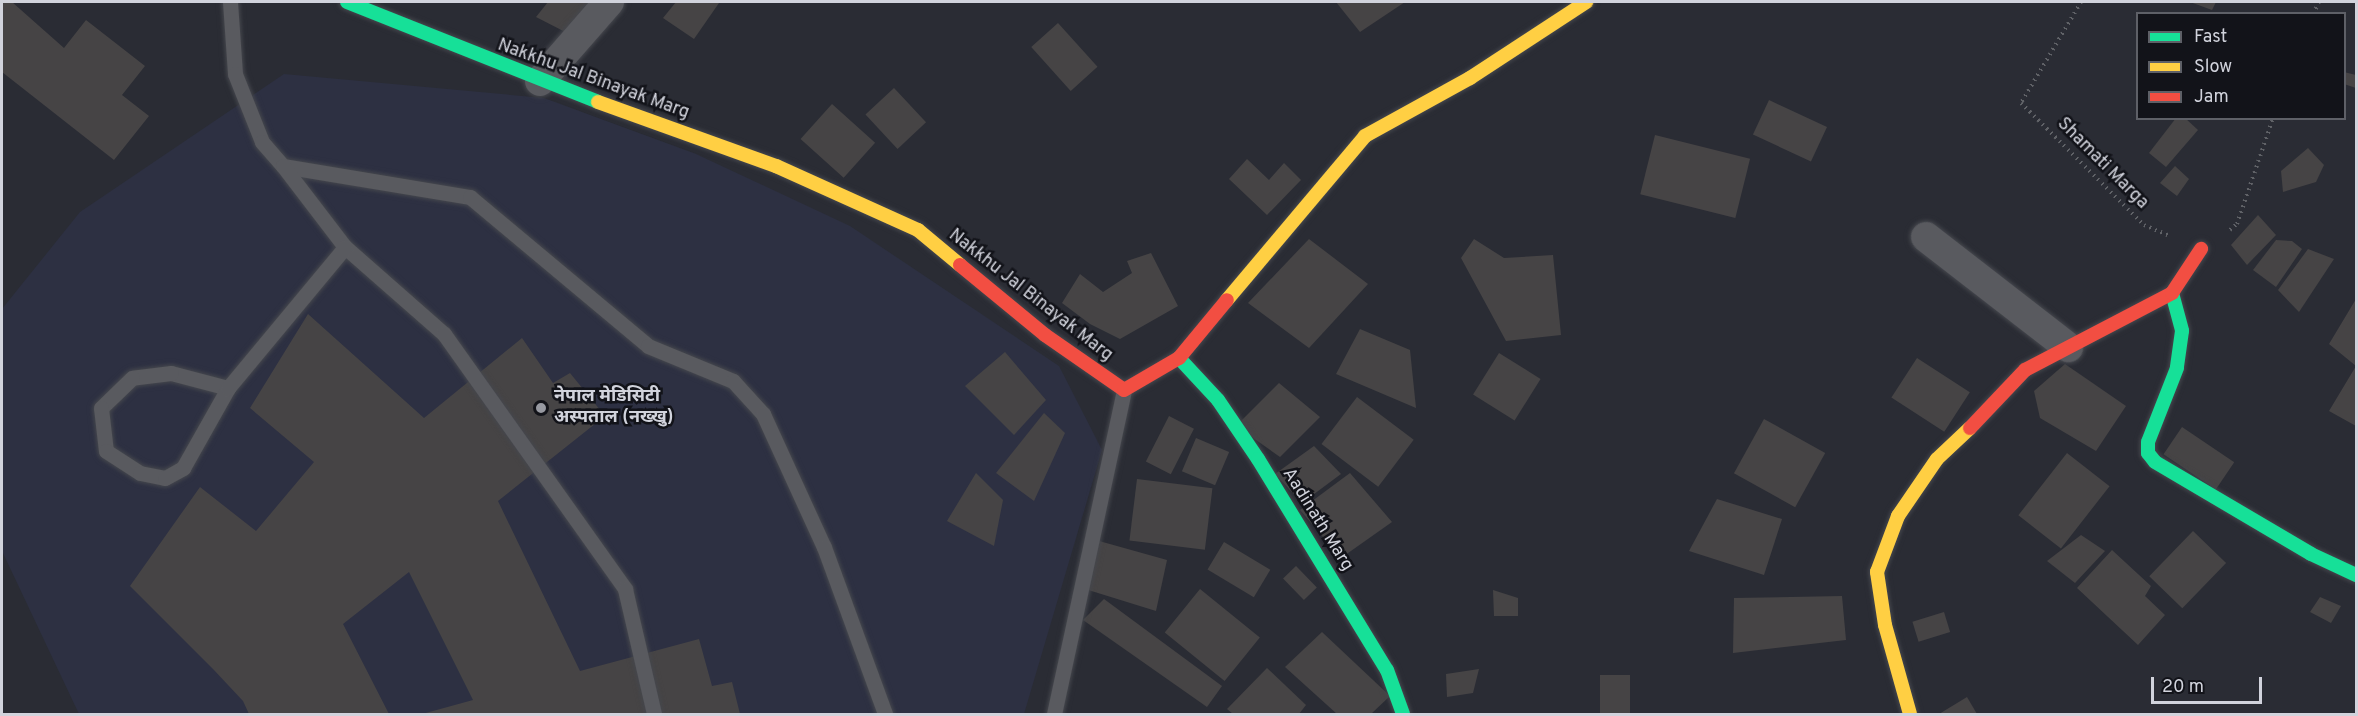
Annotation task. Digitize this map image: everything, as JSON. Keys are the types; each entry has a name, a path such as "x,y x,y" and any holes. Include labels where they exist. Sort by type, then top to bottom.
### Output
{"street":[{"name":"Nakkhu Jal Binayak Marg","path":"347,2 540,81 776,166 918,230 1045,334 1124,390"},
{"path":"540,81 609,2"},
{"path":"1124,390 1179,358 1365,136 1470,78 1586,2"},
{"path":"1926,237 2068,347"},
{"path":"1910,714 1885,625 1877,572 1898,516 1936,459 1964,435 2025,370 2172,292 2200,249"},
{"path":"2172,292 2182,331 2177,368 2148,442 2148,453 2155,462 2311,554 2356,575"},
{"name":"Aadinath Marg","path":"1179,358 1218,400 1293,515 1387,670 1403,714"}],"lane":[{"path":"230,2 235,74 261,142 283,166 345,247 444,334 625,589 654,714"},
{"path":"283,166 470,197 648,346 733,381 763,414 768,424 824,547 885,714"},
{"path":"228,388 171,372 132,378 101,408 106,452 140,473 165,478 183,468 228,388 345,247"},
{"path":"1054,714 1124,390"}],"path":[{"name":"Shamati Marga","path":"2081,2 2021,103 2144,225 2200,249"},
{"path":"2200,249 2237,224 2272,120"}],"shaded area":[{"name":"नेपाल मेडिसिटी अस्पताल (नख्खु)","path":"284,74 544,98 696,154 850,226 1059,366 1102,450 1024,714 79,714 2,551 2,309 80,212"}],"building":[{"path":"2,2 12,2 64,48 86,20 145,66 122,95 149,116 114,160 2,72"},
{"path":"548,2 591,2 573,36 536,17"},
{"path":"676,2 719,3 694,39 663,18"},
{"path":"1336,2 1405,2 1360,32"},
{"path":"2190,2 2216,2 2212,10"},
{"path":"1058,23 1097,67 1071,91 1031,47"},
{"path":"2346,72 2356,75 2356,88 2346,85"},
{"path":"894,88 926,122 898,149 865,115"},
{"path":"1769,100 1827,127 1811,161 1753,134"},
{"path":"832,104 875,143 844,178 801,139"},
{"path":"2174,120 2187,120 2198,130 2166,167 2149,153"},
{"path":"1655,135 1750,159 1735,218 1640,194"},
{"path":"2308,148 2324,165 2316,182 2283,192 2281,171"},
{"path":"1247,159 1269,180 1284,163 1301,180 1267,215 1229,179"},
{"path":"2175,166 2189,179 2177,196 2160,183"},
{"path":"2258,215 2276,235 2247,265 2231,245"},
{"path":"1309,239 1368,284 1309,348 1248,303"},
{"path":"1474,239 1504,258 1553,255 1561,335 1506,341 1461,258"},
{"path":"2276,240 2292,241 2302,249 2276,287 2253,270"},
{"path":"2308,249 2334,259 2299,312 2278,290"},
{"path":"1151,253 1178,306 1120,339 1090,324 1062,303 1080,274 1103,292 1132,273 1127,261"},
{"path":"2356,299 2356,366 2329,344"},
{"path":"308,314 424,418 522,338 553,383 570,373 605,416 498,501 580,671 699,639 712,686 732,682 740,714 422,714 473,700 409,572 343,624 389,714 249,714 243,701 130,586 200,487 256,531 314,462 250,408"},
{"path":"1360,329 1410,350 1416,408 1336,374"},
{"path":"1005,352 1046,400 1014,435 965,386"},
{"path":"1499,353 1541,379 1515,421 1473,395"},
{"path":"1917,358 1970,392 1944,432 1891,397"},
{"path":"2065,364 2126,406 2096,451 2040,418 2034,391"},
{"path":"2356,366 2356,426 2329,411"},
{"path":"1279,383 1320,417 1280,457 1236,426"},
{"path":"1357,397 1414,440 1378,487 1321,444"},
{"path":"1044,413 1065,433 1034,501 996,473"},
{"path":"1169,416 1194,429 1171,474 1146,461"},
{"path":"1764,419 1825,453 1795,507 1734,473"},
{"path":"2182,427 2234,462 2216,490 2164,454"},
{"path":"1196,438 1229,452 1215,485 1182,471"},
{"path":"1314,446 1341,474 1302,503 1275,474"},
{"path":"2067,453 2110,486 2061,548 2018,515"},
{"path":"976,473 1003,500 994,546 947,521"},
{"path":"1350,473 1392,522 1341,558 1300,510"},
{"path":"1137,479 1212,488 1205,550 1129,541"},
{"path":"1717,499 1782,519 1764,575 1689,551"},
{"path":"2193,531 2226,563 2182,608 2149,576"},
{"path":"2081,535 2105,551 2075,583 2047,561"},
{"path":"1092,539 1167,560 1156,611 1085,589"},
{"path":"1224,542 1270,570 1254,597 1208,569"},
{"path":"2112,550 2151,586 2145,596 2165,615 2138,645 2077,588"},
{"path":"1296,566 1317,588 1304,600 1283,579"},
{"path":"1200,589 1260,637 1225,681 1165,633"},
{"path":"1493,590 1518,598 1518,616 1494,616"},
{"path":"1842,596 1846,640 1733,653 1734,598"},
{"path":"2320,597 2341,606 2331,623 2310,612"},
{"path":"1104,599 1222,686 1207,707 1083,620"},
{"path":"1944,612 1950,632 1919,642 1912,622"},
{"path":"1322,632 1390,696 1371,714 1337,714 1285,667"},
{"path":"1267,668 1306,705 1299,714 1233,714 1227,709"},
{"path":"1479,669 1473,693 1447,697 1446,674"},
{"path":"1600,675 1630,675 1630,714 1600,714"},
{"path":"1967,697 1977,714 1939,714"}],"traffic: fast":[{"path":"347,2 598,102"},
{"path":"2172,293 2182,331 2177,368 2148,442 2148,453 2155,462 2311,554 2356,575"},
{"path":"1179,358 1218,400 1258,459 1387,670 1403,714"}],"traffic: slow":[{"path":"1227,300 1365,136 1470,78 1586,2"},
{"path":"598,102 776,166 918,230 960,265"},
{"path":"1910,714 1885,625 1877,572 1898,516 1937,459 1970,428"}],"traffic: jam":[{"path":"1970,428 2025,370 2172,293 2201,249"},
{"path":"960,265 1045,335 1124,390 1179,358 1227,300"}],"place":[{"name":"नेपाल मेडिसिटी अस्पताल (नख्खु)","path":"541,408"}]}
